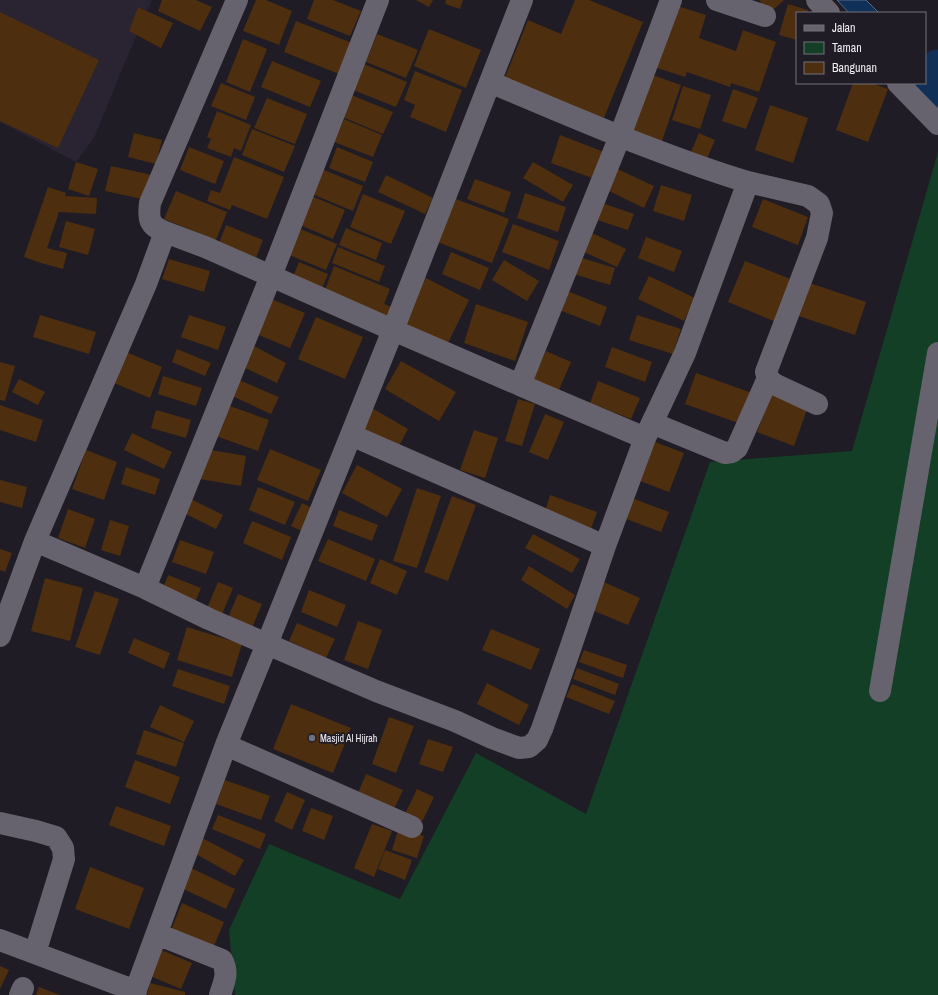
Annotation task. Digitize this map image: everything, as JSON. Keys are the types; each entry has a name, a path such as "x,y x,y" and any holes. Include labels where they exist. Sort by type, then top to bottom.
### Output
{"street":[{"path":"236,0 150,203 148,215 152,224 158,229 205,247 520,385 648,430 725,453 732,452 737,448 768,378"},
{"path":"145,588 272,276 378,0"},
{"path":"0,940 135,993 226,745 393,330 522,0"},
{"path":"520,385 620,136 671,0"},
{"path":"717,0 765,16"},
{"path":"817,0 828,12"},
{"path":"490,82 676,158 748,182 808,196 819,204 822,214 818,238 766,372 768,378 774,384 817,404"},
{"path":"899,84 938,124"},
{"path":"35,541 145,588 209,619 376,692 455,721 492,738 519,748 529,747 537,740 542,729 605,546 648,430 685,353 748,182"},
{"path":"0,636 35,541 146,284 165,232"},
{"path":"880,691 938,354"},
{"path":"351,435 605,546"},
{"path":"226,745 412,827"},
{"path":"0,823 56,837 63,848 64,859 35,953"},
{"path":"157,934 222,960 226,971 220,995"}],"shaded area":[{"path":"0,0 152,0 94,138 76,162 0,122"}],"green space":[{"path":"938,152 938,995 235,995 229,930 269,844 400,899 476,753 586,814 710,462 852,451"}],"water":[{"path":"837,0 866,0 878,12 848,12"},
{"path":"926,63 938,76 938,110 915,84 926,84"}],"building":[{"path":"162,0 196,0 212,7 200,31 158,11"},
{"path":"256,0 266,0 292,11 279,45 243,31"},
{"path":"314,0 333,0 361,11 350,36 307,19"},
{"path":"416,0 433,0 429,7"},
{"path":"446,0 463,0 460,9 445,4"},
{"path":"575,0 589,0 643,22 601,125 502,85 528,20 561,34"},
{"path":"759,0 784,0 770,13"},
{"path":"671,4 706,15 699,38 736,51 743,30 776,42 759,92 731,83 730,87 687,72 685,77 651,66"},
{"path":"788,4 808,10 807,12 796,12 796,40 779,35"},
{"path":"138,7 173,23 161,48 129,31"},
{"path":"0,12 99,60 58,148 0,121"},
{"path":"296,21 352,43 339,74 284,52"},
{"path":"429,29 481,50 466,88 414,66"},
{"path":"377,34 418,50 406,78 366,62"},
{"path":"243,39 267,49 250,92 226,82"},
{"path":"272,61 321,81 310,107 261,87"},
{"path":"364,64 407,82 396,107 353,90"},
{"path":"415,71 462,90 446,132 410,117 415,105 404,100"},
{"path":"650,74 681,85 661,144 630,134"},
{"path":"221,83 255,97 246,120 211,106"},
{"path":"853,84 874,84 888,89 868,142 836,130"},
{"path":"683,86 711,95 700,129 672,120"},
{"path":"733,89 758,98 746,129 722,121"},
{"path":"349,94 393,112 383,134 340,116"},
{"path":"267,98 307,114 295,144 254,128"},
{"path":"770,105 808,118 793,163 755,150"},
{"path":"217,111 251,125 241,151 234,148 231,157 207,148 211,139 207,137"},
{"path":"344,119 382,135 373,157 334,142"},
{"path":"252,129 295,146 284,172 242,155"},
{"path":"134,133 162,140 156,164 128,157"},
{"path":"699,133 715,140 704,166 688,159"},
{"path":"560,135 604,152 595,179 551,163"},
{"path":"189,147 224,161 215,184 180,170"},
{"path":"337,147 373,162 365,182 329,168"},
{"path":"234,157 284,177 267,219 232,205 230,210 207,201 211,190 220,193"},
{"path":"76,162 98,169 89,196 68,189"},
{"path":"533,162 573,185 563,202 523,178"},
{"path":"111,166 152,175 147,200 105,191"},
{"path":"317,167 363,186 353,211 307,192"},
{"path":"613,167 654,186 644,208 603,188"},
{"path":"386,175 433,198 425,214 378,192"},
{"path":"475,179 511,192 504,213 467,199"},
{"path":"661,185 692,195 684,221 653,211"},
{"path":"48,187 66,193 65,196 97,198 96,214 59,212 47,248 67,253 63,269 24,257"},
{"path":"176,191 227,212 216,240 164,219"},
{"path":"304,193 345,210 333,239 293,222"},
{"path":"525,193 566,207 558,232 517,218"},
{"path":"363,194 405,211 391,244 350,227"},
{"path":"448,196 509,219 492,263 432,240"},
{"path":"763,199 808,217 798,245 752,227"},
{"path":"599,202 634,214 628,230 594,219"},
{"path":"66,221 95,229 88,255 59,247"},
{"path":"513,224 559,241 549,270 502,252"},
{"path":"226,225 263,240 255,261 218,246"},
{"path":"293,226 337,244 326,270 282,252"},
{"path":"346,228 382,243 376,260 339,245"},
{"path":"592,233 626,249 617,267 584,252"},
{"path":"646,237 682,251 674,272 638,258"},
{"path":"338,247 385,266 379,282 332,263"},
{"path":"451,252 489,268 480,290 442,274"},
{"path":"579,257 615,268 610,285 574,274"},
{"path":"169,259 210,271 204,292 162,279"},
{"path":"504,260 539,281 527,301 492,280"},
{"path":"745,261 793,280 776,322 728,302"},
{"path":"299,262 328,274 321,291 292,279"},
{"path":"334,266 390,289 384,304 392,307 388,316 325,290"},
{"path":"649,276 695,298 684,321 638,299"},
{"path":"424,277 469,300 446,347 401,324"},
{"path":"804,281 866,302 855,335 793,314"},
{"path":"565,290 607,307 600,326 557,309"},
{"path":"269,298 305,313 290,348 254,333"},
{"path":"476,304 528,322 515,361 464,343"},
{"path":"40,315 96,332 89,354 33,337"},
{"path":"189,315 226,327 218,350 181,337"},
{"path":"637,315 681,329 673,354 629,340"},
{"path":"316,317 363,337 345,379 298,359"},
{"path":"254,346 286,363 277,383 243,367"},
{"path":"612,347 652,362 645,382 605,367"},
{"path":"177,349 211,363 205,376 172,362"},
{"path":"546,351 571,362 558,392 532,380"},
{"path":"126,352 162,367 150,398 114,383"},
{"path":"401,361 456,392 439,421 385,389"},
{"path":"0,362 15,366 5,401 0,400"},
{"path":"696,373 752,393 741,424 685,404"},
{"path":"163,376 202,388 196,406 158,394"},
{"path":"19,379 45,392 38,405 12,392"},
{"path":"239,380 279,397 271,414 232,396"},
{"path":"598,381 640,398 631,419 590,403"},
{"path":"773,390 809,404 794,446 757,432"},
{"path":"518,399 535,404 522,446 505,441"},
{"path":"0,405 43,420 36,442 0,430"},
{"path":"227,405 269,420 258,451 216,436"},
{"path":"372,408 408,429 398,448 361,427"},
{"path":"156,410 191,420 186,438 151,428"},
{"path":"545,414 564,422 548,460 529,452"},
{"path":"474,430 498,438 485,478 460,470"},
{"path":"132,433 172,452 164,469 124,450"},
{"path":"650,440 684,453 669,492 635,479"},
{"path":"205,449 246,456 241,486 200,479"},
{"path":"270,449 321,470 308,501 257,480"},
{"path":"86,450 117,462 104,500 72,489"},
{"path":"357,465 402,489 387,517 342,493"},
{"path":"126,467 160,479 155,495 121,484"},
{"path":"0,480 27,487 22,508 0,502"},
{"path":"258,487 295,502 285,525 249,510"},
{"path":"417,488 441,496 417,568 393,561"},
{"path":"550,495 597,512 589,534 543,518"},
{"path":"452,496 476,505 448,581 424,572"},
{"path":"629,497 669,512 661,532 621,517"},
{"path":"189,498 223,515 216,529 182,512"},
{"path":"302,503 314,509 304,532 291,526"},
{"path":"68,509 95,519 85,548 58,538"},
{"path":"339,510 378,525 372,541 333,526"},
{"path":"110,520 129,526 120,556 101,550"},
{"path":"252,521 291,537 282,560 243,543"},
{"path":"533,534 580,559 572,573 525,548"},
{"path":"328,539 375,559 366,581 318,561"},
{"path":"180,540 214,552 206,574 172,562"},
{"path":"0,549 12,553 5,572 0,570"},
{"path":"380,559 407,571 397,595 370,583"},
{"path":"529,566 575,595 567,609 521,580"},
{"path":"168,575 201,588 193,607 161,594"},
{"path":"45,578 83,588 70,641 31,631"},
{"path":"599,580 640,598 628,625 587,608"},
{"path":"218,582 233,588 220,619 205,613"},
{"path":"309,590 346,605 337,627 301,612"},
{"path":"95,591 119,599 100,655 75,647"},
{"path":"238,594 262,604 251,630 227,620"},
{"path":"358,621 382,630 368,669 344,660"},
{"path":"297,623 335,639 326,658 289,641"},
{"path":"187,627 242,644 232,677 177,660"},
{"path":"491,629 540,649 531,670 482,650"},
{"path":"134,638 170,653 164,669 128,653"},
{"path":"584,650 627,665 623,678 579,662"},
{"path":"577,668 619,684 615,695 573,679"},
{"path":"178,669 230,686 224,704 172,686"},
{"path":"487,683 529,705 519,725 477,704"},
{"path":"572,684 615,701 609,714 566,697"},
{"name":"Masjid Al Hijrah","path":"291,704 351,728 333,773 273,749"},
{"path":"160,705 194,721 184,742 150,727"},
{"path":"389,717 414,726 396,773 372,764"},
{"path":"144,730 184,743 176,767 136,754"},
{"path":"428,739 453,747 443,772 419,764"},
{"path":"135,760 180,777 170,804 125,787"},
{"path":"366,774 403,790 394,809 358,793"},
{"path":"225,780 270,796 261,820 216,804"},
{"path":"417,789 434,797 422,822 405,814"},
{"path":"287,792 305,800 292,830 274,821"},
{"path":"116,806 171,826 164,846 109,825"},
{"path":"311,808 333,816 324,840 302,831"},
{"path":"218,815 266,834 260,849 212,829"},
{"path":"372,824 392,831 374,877 354,868"},
{"path":"399,827 424,836 417,858 392,850"},
{"path":"202,838 244,860 235,876 194,853"},
{"path":"385,850 412,860 405,880 378,869"},
{"path":"90,867 144,888 129,929 75,909"},
{"path":"191,868 235,889 226,909 181,888"},
{"path":"182,903 224,922 213,948 171,930"},
{"path":"159,949 192,963 181,989 148,975"},
{"path":"0,966 9,970 0,989"},
{"path":"150,983 185,992 185,995 147,995"},
{"path":"39,987 60,995 36,995"}],"waterway":[{"path":"935,87 938,69"}],"place":[{"name":"Masjid Al Hijrah","path":"312,738"}]}
